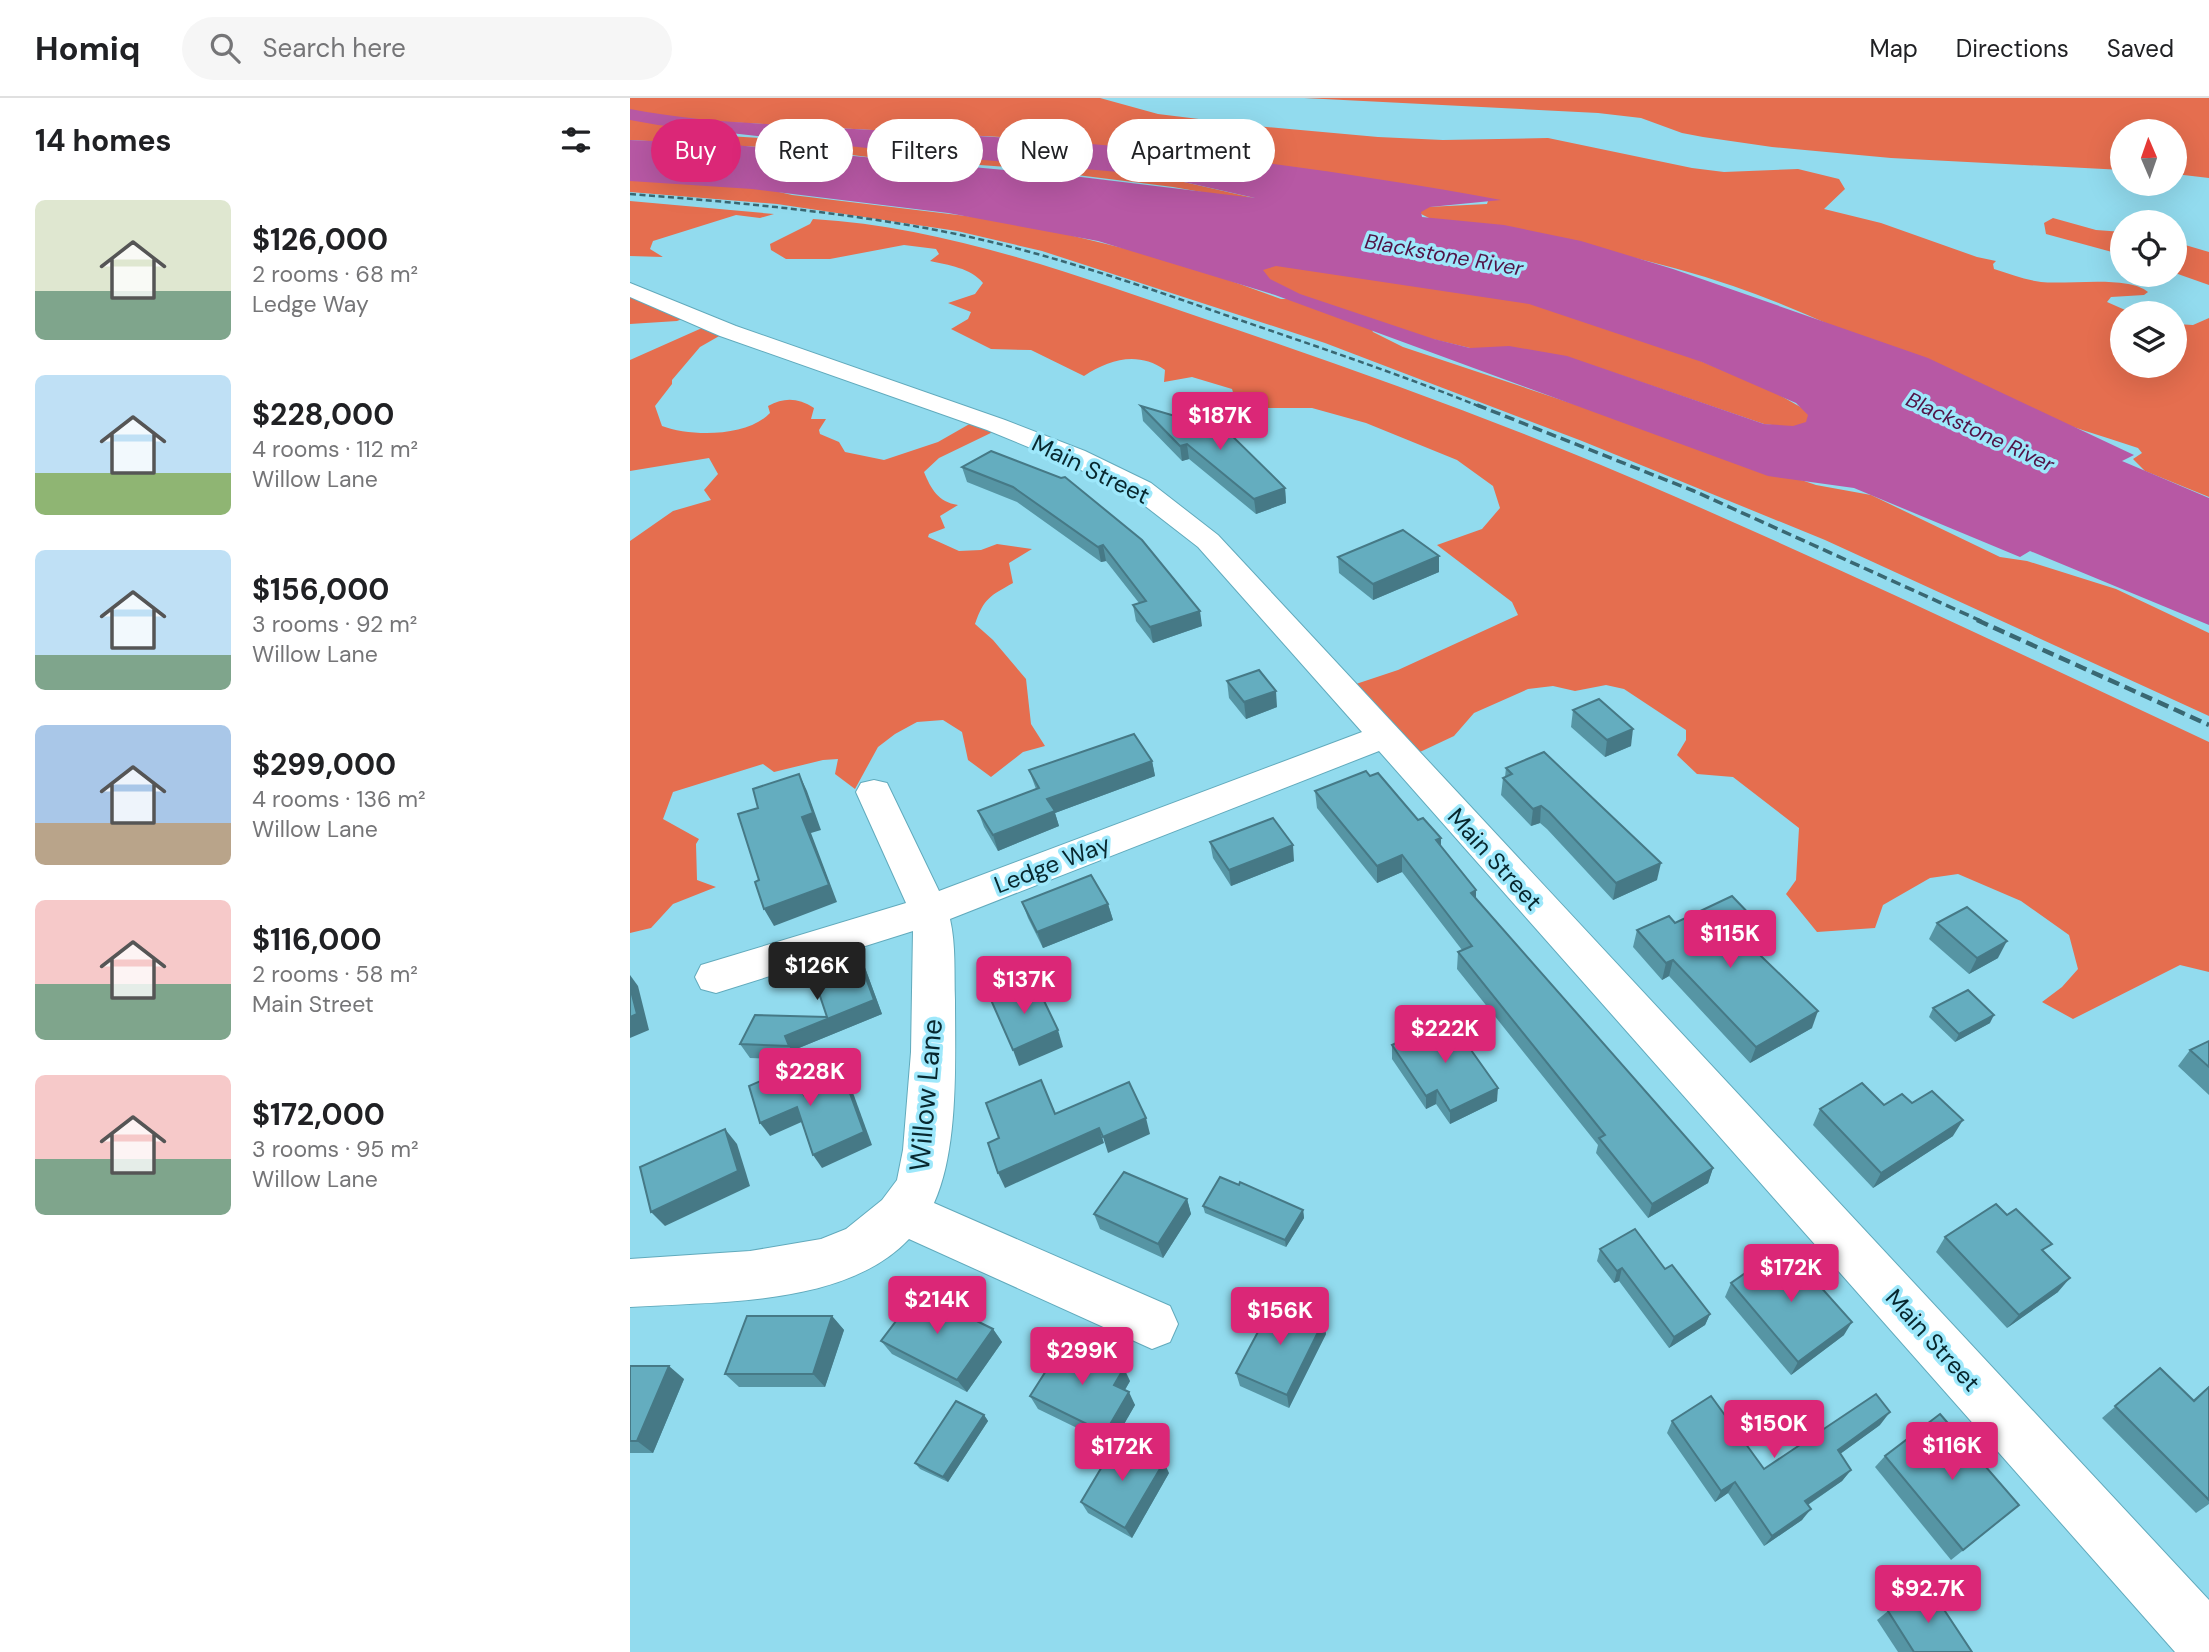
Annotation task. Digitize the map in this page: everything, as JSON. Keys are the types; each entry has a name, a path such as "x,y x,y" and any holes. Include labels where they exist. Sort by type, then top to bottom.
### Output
{"street":[{"name":"Main Street","path":"630,289 728,331 1046,445 1105,470 1141,489 1208,541 2209,1645"},
{"name":"Ledge Way","path":"716,977 929,911 1383,737"},
{"name":"Willow Lane","path":"874,792 929,911 933,932 934,1061 924,1165 918,1189 904,1213"},
{"path":"630,1283 776,1271 824,1262 861,1247 904,1213 1152,1324"}],"shaded area":[{"path":"630,98 1100,98 1158,114 1199,119 1107,119 1107,151 1093,149 1093,119 997,119 997,137 983,136 983,119 867,119 867,130 853,129 853,119 755,119 755,124 741,123 741,119 651,119 651,141 630,140"},
{"path":"1304,98 2209,98 2209,178 2188,176 2188,119 2110,119 2110,169 1891,158 1772,147 1682,133 1641,118 1598,113"},
{"path":"1275,128 1443,140 1548,138 1692,168 1724,172 1798,169 1839,179 1845,189 1824,209 1881,223 1977,257 1996,261 1993,264 1994,269 2041,282 2110,282 2110,287 2139,287 2148,292 2144,295 2111,297 2107,302 2110,303 2110,378 2187,378 2187,325 2209,318 2209,497 2145,471 2133,459 2142,453 2138,448 2002,402 1801,312 1733,286 1622,255 1433,220 1417,212 1427,207 1487,204 1488,201 1275,173"},
{"path":"741,137 755,138 755,147 741,146"},
{"path":"853,145 867,146 867,157 853,155"},
{"path":"983,157 997,158 997,166 983,165"},
{"path":"1093,168 1107,169 1107,179 1093,177"},
{"path":"630,177 651,179 651,182 754,186 792,195 1016,222 1176,261 1281,299 1297,299 1238,262 1272,261 1524,300 1675,350 1776,393 1804,409 1819,422 1812,430 1764,424 1579,361 1470,348 1369,324 1373,332 1403,347 1816,485 1871,495 2000,557 2027,561 2116,589 2209,633 2209,716 1825,540 1582,441 1325,343 1042,251 957,231 777,204 630,192"},
{"path":"1133,182 1184,182 1254,198 1230,197"},
{"path":"630,201 774,214 760,218 736,215 653,241 650,249 663,257 630,256"},
{"path":"2053,218 2096,230 2110,231 2110,251 2046,234 2044,223"},
{"path":"813,219 913,232 1012,256 1265,339 1443,403 1560,448 1743,527 2209,742 2209,972 2180,965 2073,1019 2042,1002 2062,987 2078,969 2069,935 2021,901 1958,874 1930,878 1883,905 1875,928 1817,932 1786,894 1796,880 1799,828 1733,777 1697,774 1677,755 1686,740 1686,730 1624,689 1606,685 1575,691 1553,686 1528,689 1474,713 1454,736 1405,759 1338,690 1398,670 1518,615 1512,602 1437,545 1482,529 1500,508 1493,486 1457,460 1366,423 1312,408 1231,408 1228,407 1235,399 1232,389 1192,377 1164,382 1165,370 1145,361 1134,359 1114,362 1084,376 1031,350 991,349 951,329 968,319 971,312 948,303 975,294 983,283 966,271 930,261 939,254 936,249 904,245 830,259 786,259 771,250 770,244 810,224"},
{"path":"2187,246 2209,252 2209,285 2187,277"},
{"path":"630,289 692,315 677,321 630,324"},
{"path":"711,324 728,331 700,347 672,380 672,384 655,406 662,426 688,432 734,431 760,421 770,413 768,406 780,401 797,401 814,408 811,419 826,419 819,430 820,434 839,442 845,452 884,460 938,442 973,422 997,430 939,458 924,472 936,494 945,501 958,505 940,516 945,528 929,534 928,537 959,551 981,550 997,544 1032,549 1009,563 1013,583 989,599 975,624 993,640 1026,679 1031,724 1045,746 1023,752 991,777 968,760 962,732 943,720 917,722 878,747 855,789 835,774 838,759 774,772 763,764 673,792 663,819 699,839 696,844 697,880 716,887 673,904 651,928 630,933 630,541 673,511 711,500 704,490 718,474 709,458 630,471 630,360"}],"water":[{"path":"630,109 704,119 651,119 651,124 630,120"},
{"path":"741,122 755,123 755,136 741,134"},
{"path":"853,129 867,130 867,148 853,146"},
{"path":"983,136 997,137 997,161 983,160"},
{"name":"Blackstone River","path":"630,140 651,141 651,182 741,182 741,146 755,147 755,182 853,182 853,156 867,157 867,182 983,182 983,168 997,169 997,182 1093,182 1093,178 1255,198 1184,182 1275,182 1275,164 1501,200 1430,207 1421,212 1422,217 1504,225 1581,241 1673,269 1928,358 2134,455 2122,461 2209,498 2209,625 2030,551 2020,557 1854,488 1768,476 1275,295 1098,241 948,213 752,189 630,181","holes":["1276,266 1529,304 1702,362 1796,403 1808,415 1806,422 1793,426 1764,424 1567,356 1509,346 1470,348 1434,339 1300,294 1270,279 1263,270"]},
{"path":"1093,144 1107,145 1107,171 1093,170"}],"building":[{"path":"1141,406 1202,424 1216,420 1285,488 1254,499 1187,444 1180,446"},
{"path":"991,451 1061,478 1065,477 1142,540 1200,611 1150,627 1133,605 1146,601 1103,545 1098,547 1013,487 962,467"},
{"path":"1403,530 1439,556 1373,584 1338,557"},
{"path":"1259,670 1276,691 1244,702 1227,681"},
{"path":"1599,699 1633,729 1607,740 1573,710"},
{"path":"1134,734 1152,761 1047,799 1055,811 993,835 978,811 1039,788 1029,770"},
{"path":"1544,752 1661,863 1616,883 1549,812 1541,806 1533,809 1503,778 1512,774 1506,768"},
{"path":"1366,771 1370,776 1378,773 1418,820 1423,818 1441,838 1436,840 1476,890 1471,893 1713,1168 1652,1204 1599,1138 1605,1135 1458,952 1472,946 1402,855 1377,866 1315,791"},
{"path":"799,774 813,813 802,817 829,885 764,909 755,882 759,880 738,814 758,808 753,789"},
{"path":"1273,818 1293,845 1229,870 1210,842"},
{"path":"1091,875 1108,904 1037,932 1022,902"},
{"path":"1732,896 1756,921 1735,931 1818,1011 1756,1047 1673,960 1666,963 1637,930 1669,916 1675,923"},
{"path":"1967,907 2007,941 1977,958 1937,923"},
{"path":"856,951 874,1000 785,1036 789,1046 740,1044 755,1015 827,1017 811,969"},
{"path":"1035,982 1058,1030 1013,1050 991,1000"},
{"path":"630,987 637,1014 630,1017"},
{"path":"1968,990 1994,1015 1959,1034 1933,1008"},
{"path":"1449,1019 1498,1088 1450,1111 1437,1090 1426,1096 1392,1045"},
{"path":"2209,1041 2209,1067 2190,1050"},
{"path":"795,1066 804,1095 844,1077 864,1132 813,1155 797,1107 760,1123 749,1086"},
{"path":"1041,1080 1055,1114 1129,1082 1146,1118 1103,1137 1099,1128 998,1173 988,1143 999,1138 986,1103"},
{"path":"1862,1083 1884,1105 1902,1094 1912,1103 1932,1091 1963,1120 1881,1173 1820,1109"},
{"path":"725,1129 738,1171 651,1212 640,1167"},
{"path":"1124,1172 1187,1199 1158,1244 1094,1214"},
{"path":"1220,1177 1239,1185 1240,1182 1303,1210 1285,1240 1203,1206"},
{"path":"1996,1204 2007,1215 2016,1209 2052,1244 2042,1250 2070,1278 2019,1315 1945,1237"},
{"path":"1635,1229 1665,1269 1672,1265 1710,1314 1674,1337 1622,1268 1617,1271 1600,1249"},
{"path":"1784,1246 1852,1322 1798,1362 1731,1283"},
{"path":"918,1292 993,1329 957,1380 881,1341"},
{"path":"1275,1300 1324,1320 1287,1395 1236,1373"},
{"path":"747,1316 832,1316 813,1374 725,1374"},
{"path":"1065,1341 1124,1368 1114,1385 1129,1392 1105,1433 1030,1396"},
{"path":"630,1366 669,1366 637,1441 630,1441"},
{"path":"2160,1368 2194,1401 2209,1387 2209,1500 2115,1406"},
{"path":"1876,1394 1890,1412 1838,1450 1851,1470 1805,1501 1811,1509 1772,1536 1735,1482 1721,1491 1672,1421 1711,1396 1764,1469"},
{"path":"956,1401 984,1415 943,1477 915,1463"},
{"path":"1940,1414 2019,1505 1963,1550 1885,1456"},
{"path":"1119,1438 1164,1462 1125,1528 1081,1502"},
{"path":"1929,1587 1972,1652 1914,1652 1888,1611"}],"railway":[{"path":"630,194 860,217 1011,247 1158,292 1481,407"},
{"path":"1477,405 1694,491 1981,621"},
{"path":"1977,620 2209,725"}]}
